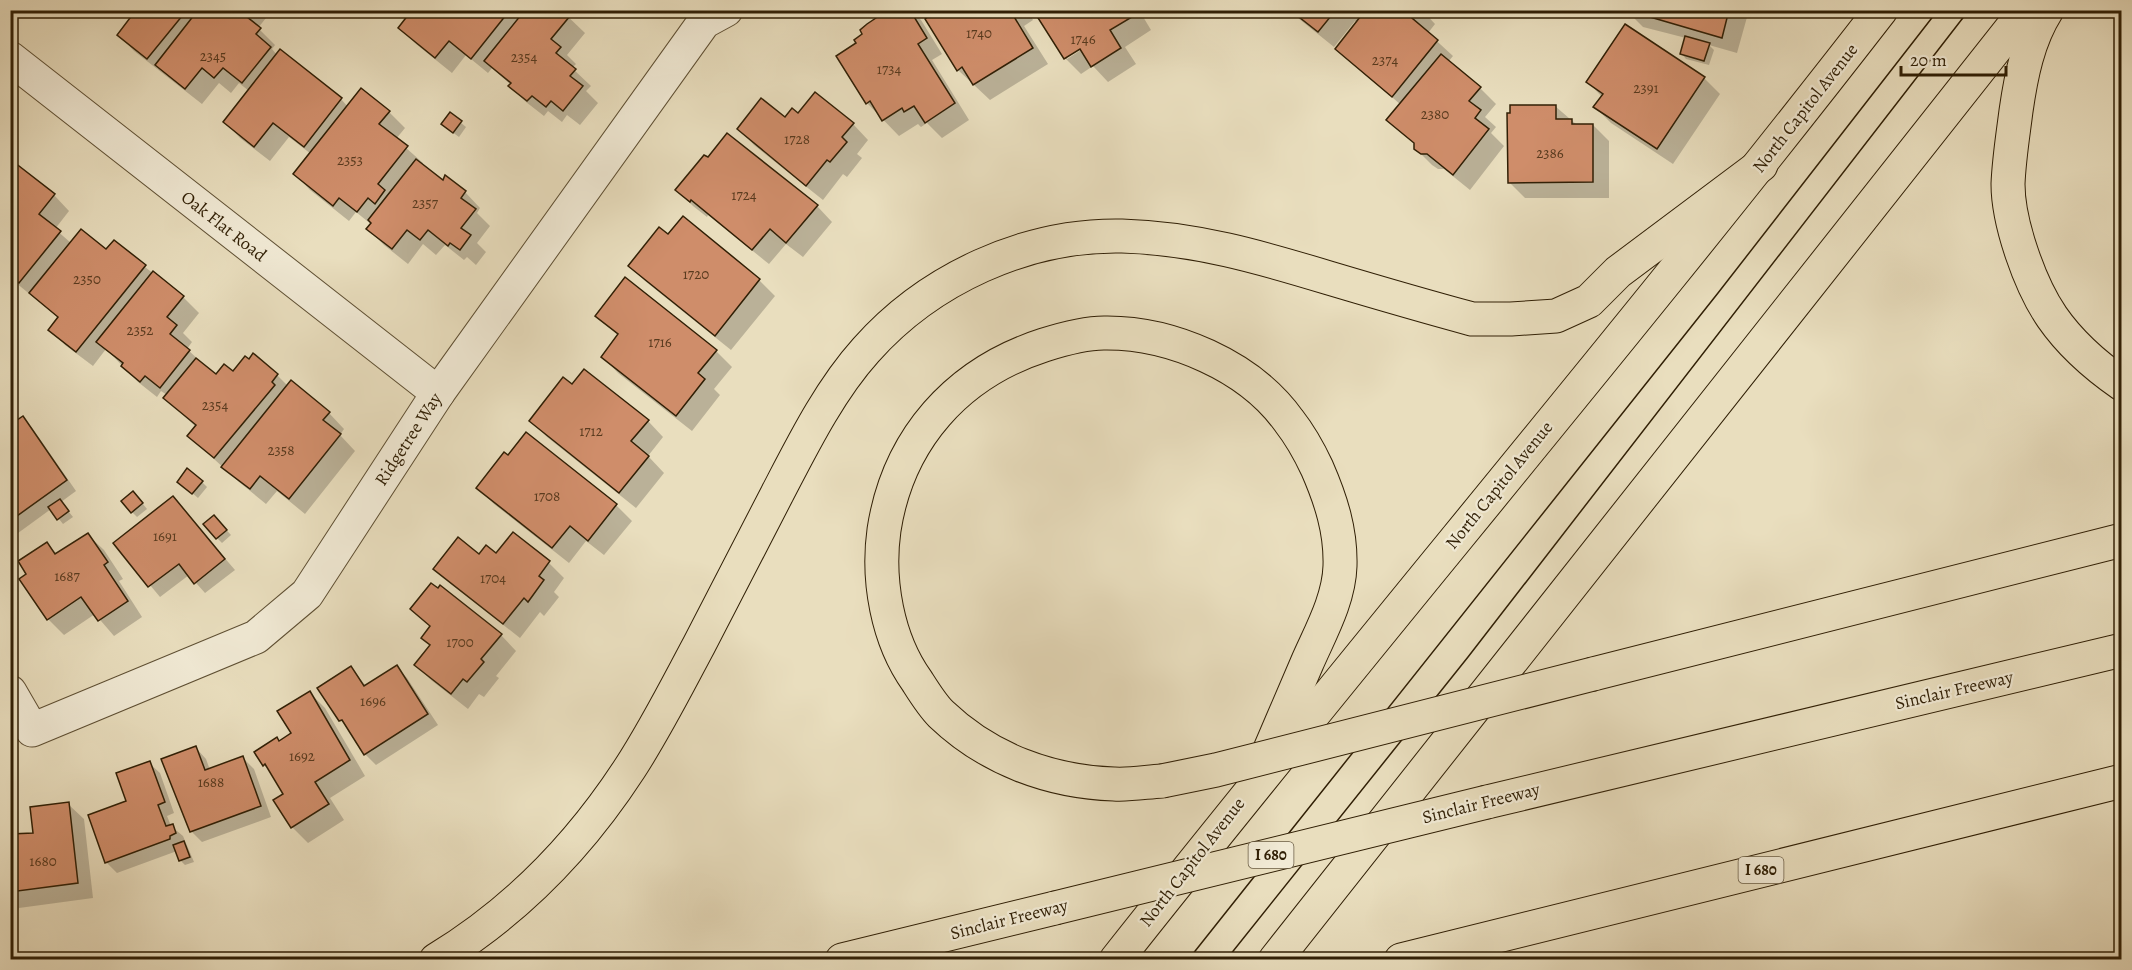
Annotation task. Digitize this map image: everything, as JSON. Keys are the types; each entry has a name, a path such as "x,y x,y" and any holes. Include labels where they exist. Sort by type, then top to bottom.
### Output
{"main road":[{"name":"North Capitol Avenue","path":"1116,960 1256,782 1761,165 1881,10"},
{"path":"1275,960 2026,10"},
{"path":"2047,10 2025,60 2011,144 2008,186 2014,230 2030,275 2052,317 2081,352 2121,384"},
{"path":"436,960 522,896 561,860 597,816 631,767 664,711 801,448 833,395 863,352 895,320 928,294 968,271 1005,256 1080,238 1120,236 1172,239 1240,251 1392,297 1472,318 1510,320 1556,316 1589,300 1618,272 1761,165"},
{"path":"1256,782 1330,610 1340,569 1337,521 1325,487 1307,448 1288,418 1260,390 1226,366 1189,347 1149,337 1103,333 1060,339 1018,353 984,371 948,400 922,431 901,468 888,507 881,550 884,596 896,639 913,676 939,712 970,738 1007,760 1046,774 1084,782 1119,784 1162,781 1216,770 1593,674 2121,540"},
{"name":"Sinclair Freeway","path":"842,960 2121,650"},
{"name":"I 680","path":"1401,960 2121,781"}],"street":[{"name":"Ridgetree Way","path":"10,692 32,730 256,637 307,594 438,393 707,14"},
{"name":"Oak Flat Road","path":"10,58 438,393"}],"building":[{"path":"136,10 187,10 147,59 117,35"},
{"path":"198,10 244,10 242,13 261,28 256,34 271,47 242,83 223,68 214,78 202,68 185,89 155,65"},
{"path":"412,10 510,10 471,59 449,41 435,58 398,28"},
{"path":"525,10 563,10 570,16 551,39 561,47 556,53 576,69 570,76 583,86 563,111 551,101 546,107 532,96 527,101 508,86 511,83 484,61"},
{"path":"888,10 910,10 927,38 918,44 955,103 925,123 914,106 904,112 902,108 882,121 870,101 866,104 836,56 856,43 854,40 862,34 860,30"},
{"path":"938,10 1010,10 1033,48 973,85 962,67 957,71 925,19"},
{"path":"1033,10 1135,10 1137,14 1110,30 1121,48 1091,67 1080,49 1064,59"},
{"path":"1290,10 1340,10 1337,13 1335,11 1318,32"},
{"path":"1352,10 1417,10 1412,18 1438,40 1392,97 1335,49 1360,17"},
{"path":"1626,10 1729,10 1722,38"},
{"path":"1625,24 1705,77 1657,149 1593,107 1603,94 1586,82"},
{"path":"1685,36 1710,43 1704,61 1680,54"},
{"path":"280,49 342,98 304,147 273,123 254,147 223,122"},
{"path":"1441,54 1481,87 1469,101 1481,110 1475,118 1489,129 1453,175 1427,154 1421,154 1414,149 1414,143 1386,120"},
{"path":"361,88 390,111 379,124 408,146 378,184 385,190 375,204 368,198 357,212 339,198 333,206 293,174"},
{"path":"815,92 854,123 842,137 847,142 830,162 827,160 806,186 737,129 761,98 785,117 792,108 798,113"},
{"path":"1510,105 1556,105 1556,119 1572,119 1572,124 1593,124 1593,182 1508,183 1507,113 1510,113"},
{"path":"450,112 462,121 453,133 441,124"},
{"path":"727,133 818,205 786,243 770,229 752,250 691,200 690,202 675,190 704,155 708,157"},
{"path":"10,159 55,194 39,214 61,231 19,283 10,276"},
{"path":"416,159 443,180 445,175 466,191 461,198 476,209 461,228 471,235 460,250 450,243 448,246 428,230 420,240 407,230 392,249 366,229 371,223 368,220"},
{"path":"683,216 760,279 715,336 628,266 659,227 668,234"},
{"path":"81,229 106,249 114,240 146,265 76,352 48,330 58,317 29,293"},
{"path":"153,271 184,296 167,317 177,325 170,334 190,350 160,388 145,376 140,382 121,366 123,363 96,342"},
{"path":"625,277 717,350 698,373 705,379 676,416 601,357 618,334 595,316"},
{"path":"253,353 278,374 272,382 275,385 214,458 187,436 196,425 163,398 196,358 216,374 224,364 233,371 245,356 249,359"},
{"path":"584,369 649,420 631,441 649,456 619,493 529,421 563,377 572,384"},
{"path":"291,380 330,412 323,420 341,434 289,499 260,476 250,489 221,467"},
{"path":"23,416 67,480 10,521 10,425"},
{"path":"526,432 617,504 588,541 570,526 552,548 476,488 504,452 508,455"},
{"path":"187,468 203,481 192,494 177,482"},
{"path":"133,491 143,503 131,513 121,501"},
{"path":"173,496 225,559 194,584 179,564 148,587 113,543"},
{"path":"60,499 69,511 57,520 48,507"},
{"path":"214,515 227,530 216,539 203,524"},
{"path":"513,532 550,561 539,576 544,580 528,602 524,598 503,624 433,569 458,537 479,554 486,545 496,553"},
{"path":"88,533 108,562 104,565 128,601 98,621 81,597 47,620 19,579 26,574 18,561 47,542 55,554"},
{"path":"431,583 438,588 440,585 502,634 481,659 484,662 467,682 463,679 451,694 414,665 430,645 421,638 430,626 410,609"},
{"path":"397,665 428,714 364,755 342,720 339,721 317,688 351,666 364,686"},
{"path":"310,691 350,760 315,782 329,804 291,828 273,800 283,794 265,764 263,766 254,752 277,737 279,741 291,733 277,711"},
{"path":"196,746 205,770 243,756 261,806 190,832 161,759"},
{"path":"150,761 165,802 158,805 166,826 173,824 176,833 170,836 170,839 105,863 88,815 126,801 116,773"},
{"path":"69,802 78,883 10,892 10,834 33,833 30,807"},
{"path":"184,841 190,857 179,861 173,845"}],"tram line":[{"path":"1188,960 1718,293 1938,10"},
{"path":"1226,960 1468,657 1969,10"}]}
